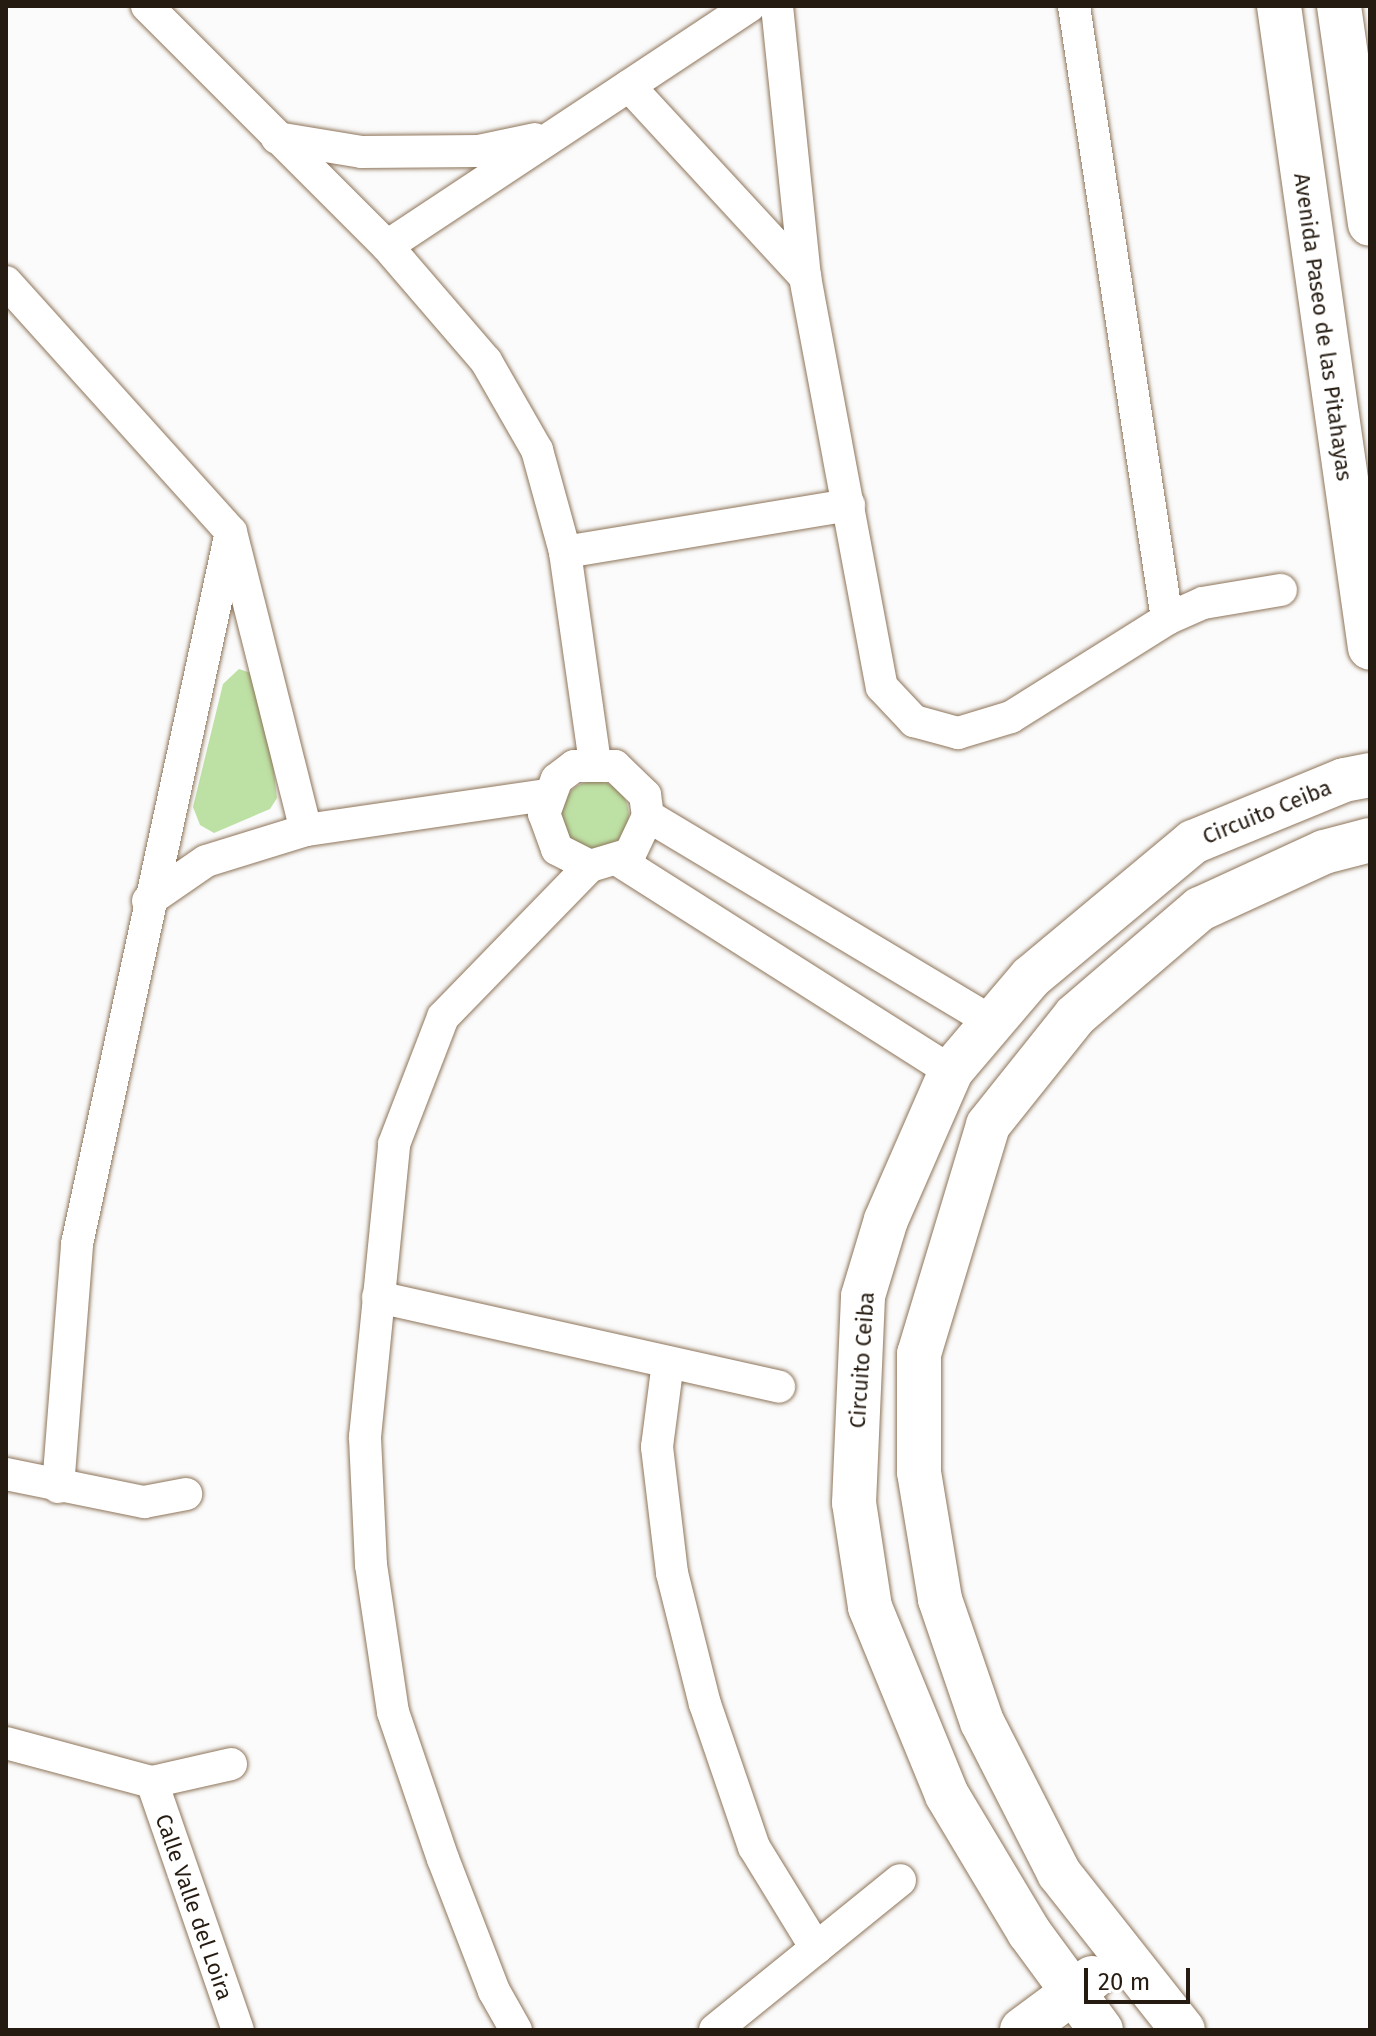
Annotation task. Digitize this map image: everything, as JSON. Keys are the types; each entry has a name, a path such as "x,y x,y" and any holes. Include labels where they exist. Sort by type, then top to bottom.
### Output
{"street":[{"path":"147,6 387,246 486,361 537,450 565,552 595,762"},
{"path":"387,246 749,6"},
{"path":"777,6 805,277 882,687 914,721 958,733 1011,717 1167,619 1203,603 1281,590"},
{"path":"1074,6 1167,619"},
{"name":"Avenida Paseo de las Pitahayas","path":"1279,6 1303,195 1370,648"},
{"path":"1303,195 1367,203 1339,6"},
{"path":"629,86 805,277"},
{"path":"277,138 362,152 464,151 554,135"},
{"path":"6,282 231,532 306,830"},
{"path":"565,552 849,505"},
{"path":"58,1487 77,1244 148,901 231,532"},
{"path":"148,901 206,861 306,830 547,795 574,766 595,762 633,778 648,816 643,837 604,863 443,1017 394,1144 365,1437 371,1565 393,1712 448,1874 494,1991 516,2030"},
{"name":"Circuito Ceiba","path":"1101,2030 1070,1993 947,1795 870,1607 854,1503 863,1296 881,1235 951,1071 1031,977 1193,842 1344,780 1370,775"},
{"path":"547,795 545,823 557,849 604,863 745,942 951,1071"},
{"path":"648,816 772,895 992,1022"},
{"path":"1157,2022 1120,1958 1059,1873 982,1722 940,1599 919,1472 919,1354 988,1125 1075,1016 1200,909 1324,852 1370,840"},
{"path":"745,942 772,895"},
{"path":"378,1297 779,1387"},
{"path":"668,1362 657,1447 672,1573 705,1704 754,1847 816,1948"},
{"path":"857,1392 919,1396"},
{"path":"6,1474 58,1487 144,1502 186,1494"},
{"path":"6,1743 152,1782 231,1764"},
{"name":"Calle Valle del Loira","path":"152,1782 238,2030"},
{"path":"715,2030 900,1880"},
{"path":"1022,2030 1120,1958"}],"green space":[{"path":"239,669 254,674 264,689 277,798 270,809 214,833 200,825 193,807 223,684"},
{"path":"588,781 602,781 614,786 624,796 629,815 624,834 614,844 602,849 588,849 576,844 566,834 561,822 561,808 566,796 576,786"}]}
